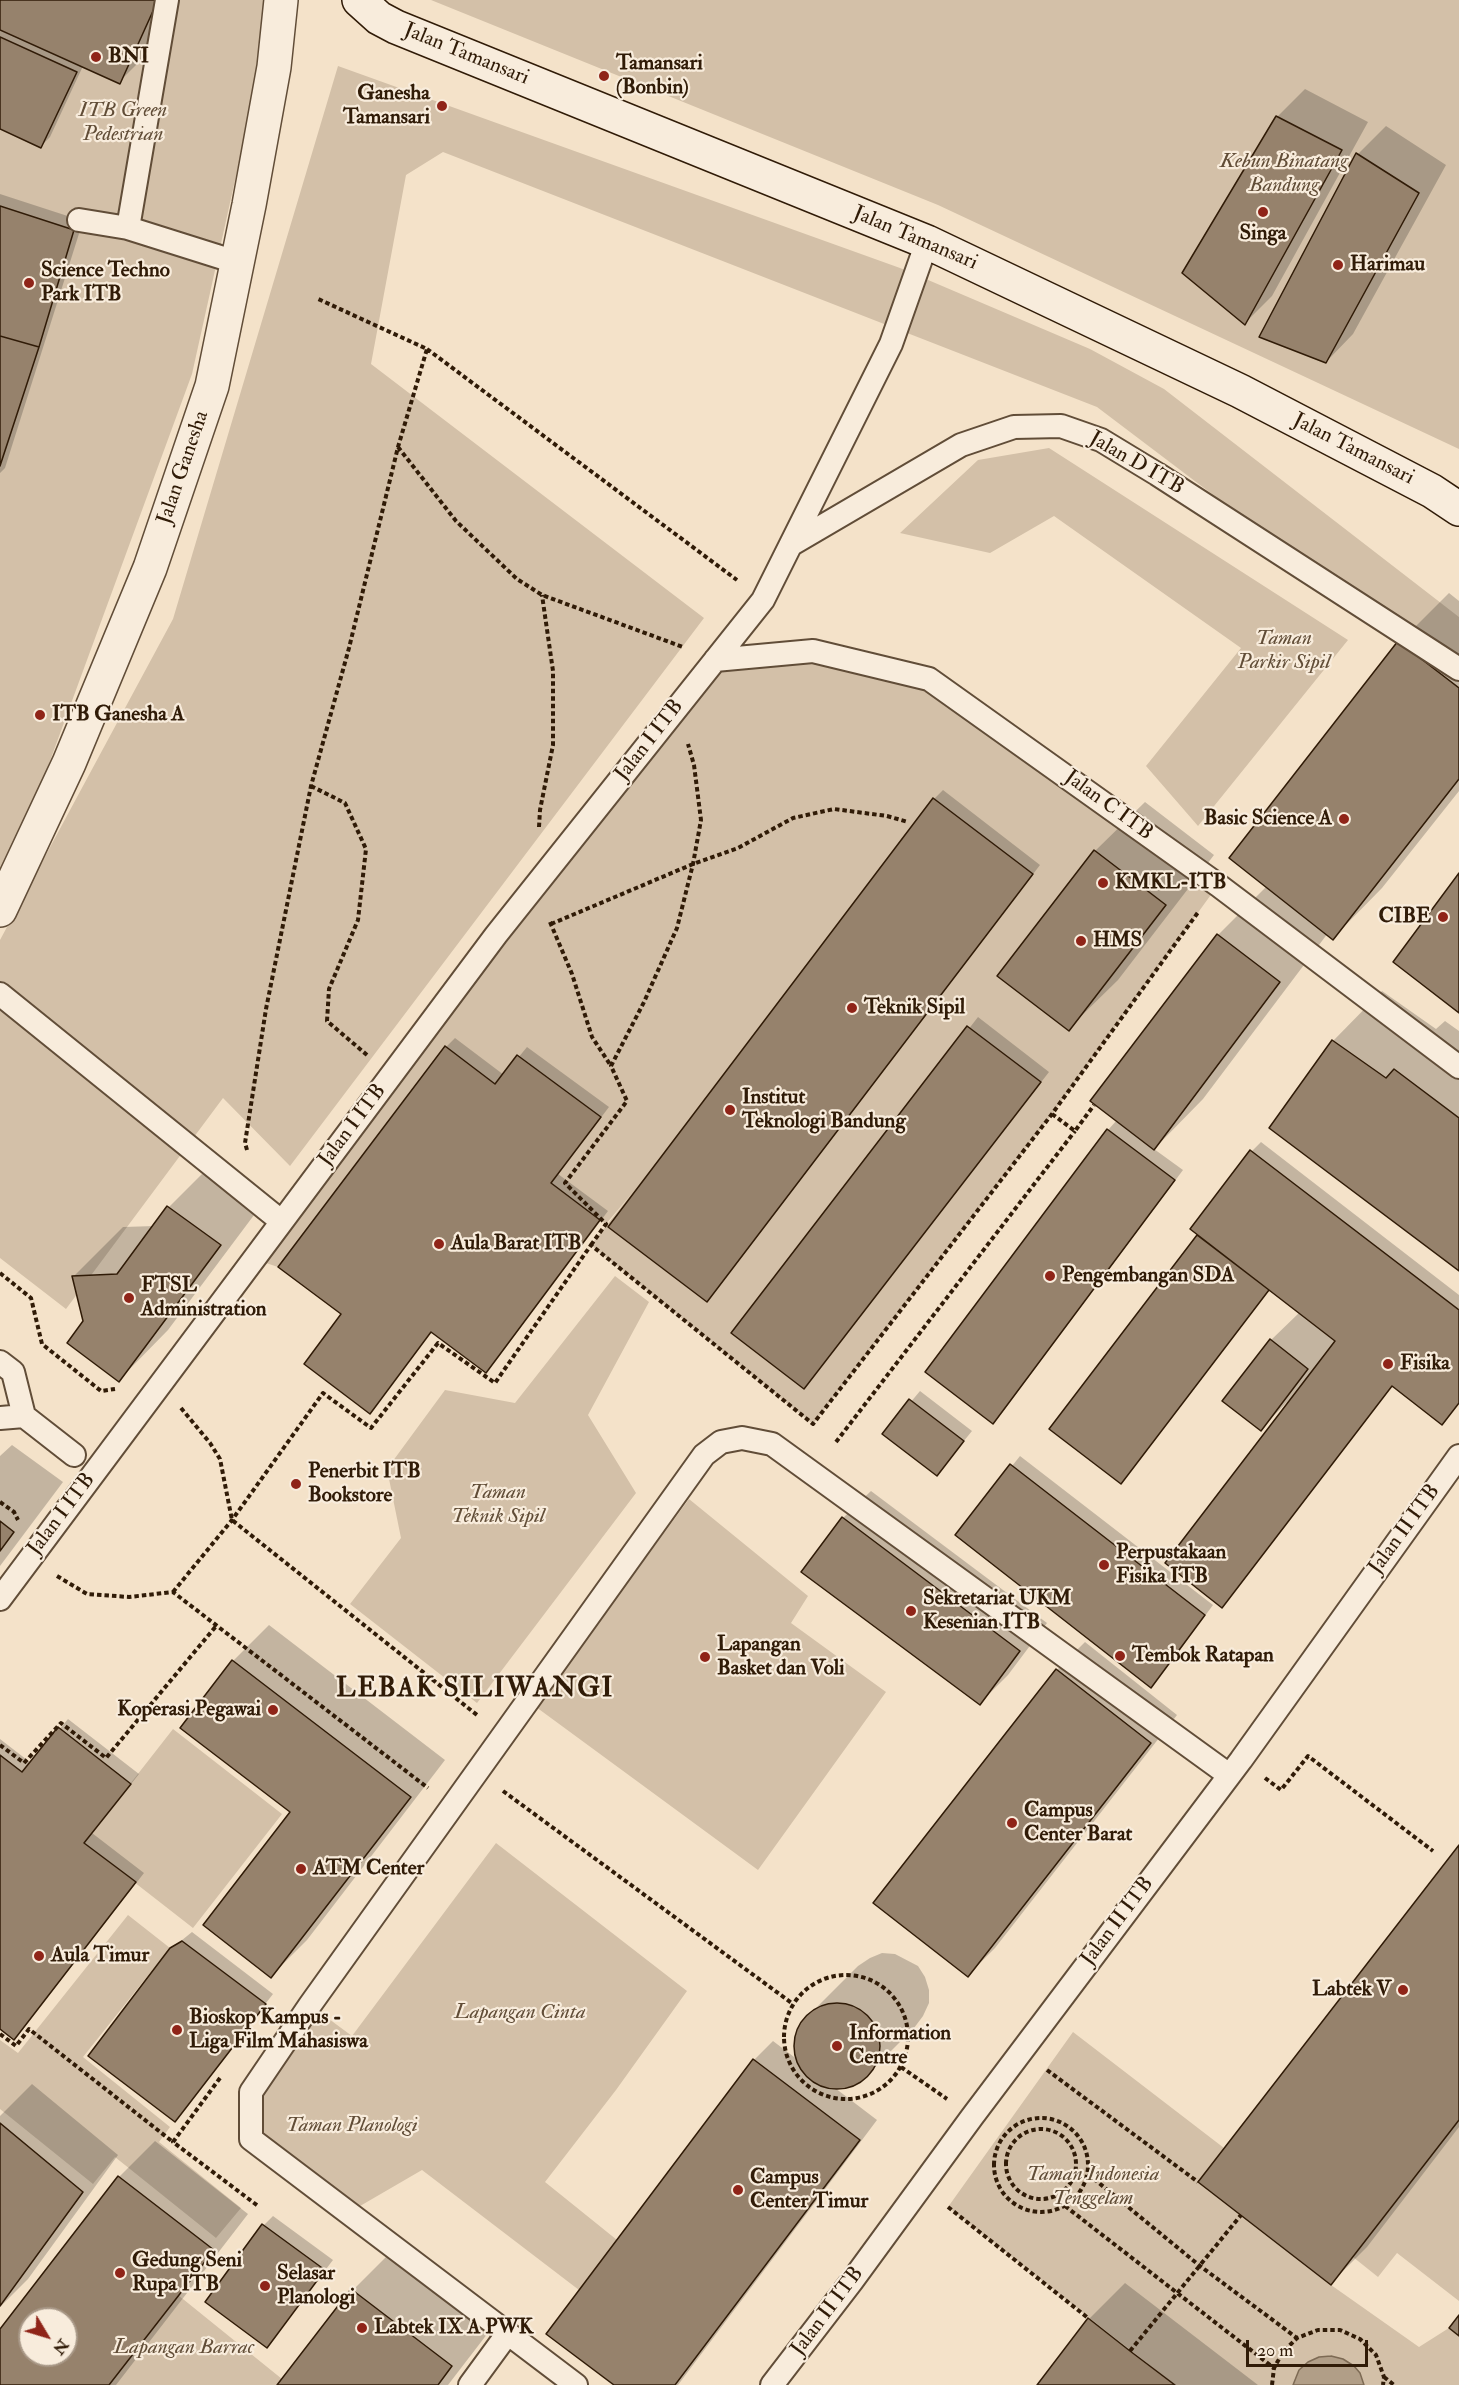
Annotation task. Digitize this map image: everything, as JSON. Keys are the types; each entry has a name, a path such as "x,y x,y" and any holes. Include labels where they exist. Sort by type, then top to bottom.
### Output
{"main road":[{"name":"Jalan Ganesha","path":"0,910 69,764 150,568 212,386 239,263 274,67 282,0"},
{"name":"Jalan Tamansari","path":"359,0 379,18 396,27 927,242 1240,391 1432,491 1459,509"}],"lane":[{"path":"128,228 167,0"},
{"path":"79,220 128,228 239,263"},
{"path":"714,660 763,600 792,544 891,344 927,242"},
{"name":"Jalan D ITB","path":"792,544 961,445 1014,428 1061,426 1101,440 1157,474 1459,669"},
{"name":"Jalan C ITB","path":"714,660 813,651 929,679 1218,885 1459,1067"},
{"name":"Jalan I ITB","path":"0,1599 495,935 714,660"},
{"path":"0,994 281,1221"},
{"path":"0,1362 13,1372 24,1416 74,1455"},
{"path":"0,1418 24,1416"},
{"path":"576,2385 251,2139 251,2092 477,1771 704,1455 721,1442 742,1438 772,1444 1235,1768"},
{"name":"Jalan II ITB","path":"772,2385 1235,1768 1459,1456"},
{"path":"470,2385 508,2333"}],"path":[{"path":"316,298 427,350 763,600"},
{"path":"248,1154 245,1143 266,1009 311,786 349,648 398,447 427,350"},
{"path":"398,447 456,521 517,579 542,595 637,628 714,660"},
{"path":"173,1592 232,1520 324,1393 371,1428 438,1343 495,1383 606,1224 565,1183 627,1101 611,1066 592,1038 572,974 536,885 540,810 553,745 553,671 542,595"},
{"path":"611,1066 644,1002 677,928 693,864 701,820 694,765 678,706"},
{"path":"311,786 345,803 366,849 358,920 329,989 327,1021 371,1059 394,1070"},
{"path":"551,924 693,864 738,848 793,818 834,809 887,816 908,822"},
{"path":"591,1245 813,1424 1052,1114 1218,885"},
{"path":"836,1442 1094,1105"},
{"path":"1052,1114 1075,1131"},
{"path":"0,1502 14,1512 32,1555 52,1573 87,1593 129,1597 173,1592 432,1791"},
{"path":"232,1520 484,1720"},
{"path":"0,1745 24,1763 62,1723 106,1758 216,1625"},
{"path":"1235,1768 1281,1790 1308,1756 1433,1851"},
{"path":"477,1771 793,2004"},
{"path":"845,1974 866,1977 884,1987 897,2000 905,2015 909,2032 908,2050 901,2067 885,2086 862,2098 837,2100 813,2091 795,2074 784,2052 784,2027 793,2004 807,1988 825,1978 845,1974"},
{"path":"0,2034 16,2046 29,2029 258,2206"},
{"path":"1022,2051 1198,2182"},
{"path":"173,2142 222,2075"},
{"path":"1035,2118 1050,2119 1064,2124 1076,2133 1084,2145 1088,2159 1088,2174 1083,2187 1065,2206 1051,2211 1036,2212 1021,2208 1008,2199 999,2187 995,2173 995,2158 1000,2143 1009,2131 1035,2118"},
{"path":"1043,2128 1064,2136 1072,2146 1076,2157 1073,2180 1066,2190 1044,2199 1021,2194 1007,2176 1006,2165 1007,2153 1021,2135 1043,2128"},
{"path":"1088,2174 1200,2266 1297,2338"},
{"path":"922,2186 1088,2318"},
{"path":"1065,2206 1274,2368"},
{"path":"1130,2351 1241,2216"},
{"path":"1272,2385 1274,2368 1283,2352 1297,2338 1318,2330 1340,2330 1360,2339 1376,2355 1384,2377 1383,2385"},
{"path":"1384,2377 1394,2385"}],"green space":[{"name":"ITB Green Pedestrian","path":"0,0 275,0 192,374 0,897"},
{"name":"Kebun Binatang Bandung","path":"431,0 1459,0 1459,449 938,205"},
{"path":"338,66 900,268 1090,349 1164,389 1459,617 1459,681 1097,407 443,152 406,175 371,364 704,618 290,1166 223,1098 66,1309 0,1258 0,940 173,619"},
{"name":"Taman Parkir Sipil","path":"1049,448 1348,640 1198,826 1146,766 1241,648 1054,516 990,553 900,533 978,460"},
{"path":"813,651 929,679 1218,885 1052,1114 813,1424 591,1245 633,1192 606,1224 551,1183 601,1117 517,1055 495,1084 444,1046 278,1267 254,1259 715,660"},
{"name":"Taman Teknik Sipil","path":"615,1276 649,1302 588,1415 636,1493 477,1703 350,1604 401,1538 387,1469 445,1390 515,1403"},
{"name":"Lapangan Basket dan Voli","path":"689,1499 808,1596 791,1623 886,1692 758,1870 536,1707"},
{"path":"173,1729 282,1814 193,1928 84,1843"},
{"name":"Lapangan Cinta","path":"496,1843 687,1991 616,2090 545,2182 617,2240 579,2290 422,2170 348,2213 251,2139 251,2092 310,2005 352,2036"},
{"path":"128,1915 170,1948 83,2057 170,2127 159,2142 241,2208 216,2238 115,2157 93,2184 0,2109 0,2040 18,2053"},
{"name":"Taman Indonesia Tenggelam","path":"1073,2032 1224,2148 1198,2182 1331,2285 1419,2347 1449,2328 1459,2336 1459,2385 1175,2385 948,2207"},
{"path":"1459,2120 1459,2301 1397,2253 1378,2277 1353,2257"},
{"name":"Lapangan Barrac","path":"178,2295 282,2379 277,2385 109,2385"}],"shaded area":[{"path":"1331,2356 1343,2359 1354,2366 1360,2373 1364,2385 1293,2385 1299,2370 1308,2362 1319,2357"}],"building":[{"name":"BNI","path":"0,0 158,0 120,84 0,30"},
{"path":"0,37 77,72 41,148 0,129"},
{"name":"Singa","path":"1276,116 1342,150 1245,325 1182,273"},
{"name":"Harimau","path":"1356,153 1419,193 1326,363 1259,337"},
{"name":"Science Techno Park ITB","path":"0,206 74,230 39,347 0,336"},
{"path":"0,336 39,347 0,466"},
{"name":"Basic Science A","path":"1398,641 1459,688 1459,779 1333,940 1229,858"},
{"name":"Teknik Sipil","path":"933,798 1033,874 707,1302 608,1227"},
{"name":"HMS","path":"1094,850 1166,905 1069,1031 997,976"},
{"name":"CIBE","path":"1459,873 1459,1013 1393,962"},
{"path":"1217,934 1280,982 1154,1150 1090,1101"},
{"name":"Teknik Sipil","path":"967,1026 1041,1082 804,1389 731,1333"},
{"path":"1332,1040 1386,1078 1394,1069 1459,1118 1459,1271 1269,1128"},
{"name":"Aula Barat ITB","path":"445,1046 495,1084 517,1055 601,1117 551,1183 600,1220 486,1373 431,1332 370,1414 304,1364 341,1314 278,1267"},
{"name":"Pengembangan SDA","path":"1107,1129 1175,1180 993,1424 925,1372"},
{"name":"Fisika","path":"1250,1150 1459,1310 1459,1403 1442,1425 1392,1386 1222,1608 1165,1563 1335,1341 1190,1229"},
{"name":"FTSL Administration","path":"167,1206 221,1245 119,1382 67,1343 83,1321 72,1276 117,1274"},
{"path":"1197,1235 1269,1290 1121,1484 1049,1429"},
{"path":"1270,1339 1308,1369 1261,1431 1222,1401"},
{"path":"909,1399 964,1441 937,1476 882,1434"},
{"path":"1010,1464 1205,1615 1151,1688 955,1535"},
{"name":"Sekretariat UKM Kesenian ITB","path":"842,1517 1020,1651 980,1705 801,1572"},
{"path":"0,1521 14,1532 0,1551"},
{"name":"ATM Center","path":"232,1660 411,1797 271,1978 203,1925 290,1812 180,1728"},
{"name":"Campus Center Barat","path":"1056,1669 1151,1743 968,1977 873,1903"},
{"name":"Aula Timur","path":"58,1727 131,1784 84,1843 136,1882 14,2040 0,2029 0,1755 22,1772"},
{"name":"Labtek V","path":"1459,1845 1459,2120 1331,2285 1198,2182"},
{"name":"Bioskop Kampus - Liga Film Mahasiswa","path":"182,1941 266,2004 175,2122 88,2056 170,1948"},
{"name":"Information Centre","path":"837,2003 854,2006 868,2015 877,2029 880,2046 877,2063 868,2077 854,2086 837,2089 820,2086 806,2077 797,2063 794,2046 797,2029 806,2015 820,2006"},
{"name":"Campus Center Timur","path":"753,2059 860,2140 675,2385 614,2385 546,2334"},
{"path":"0,2123 83,2192 0,2306"},
{"name":"Gedung Seni Rupa ITB","path":"118,2176 214,2250 109,2385 0,2385 0,2329"},
{"name":"Selasar Planologi","path":"262,2224 325,2270 267,2348 205,2302"},
{"name":"Labtek IX A PWK","path":"351,2289 452,2366 438,2385 277,2385"},
{"path":"1459,2315 1459,2336 1449,2328"},
{"path":"1088,2318 1130,2351 1175,2385 1037,2385"}],"place":[{"name":"BNI","path":"96,57"},
{"name":"Tamansari (Bonbin)","path":"604,76"},
{"name":"Ganesha Tamansari","path":"442,106"},
{"name":"Singa","path":"1263,212"},
{"name":"Harimau","path":"1338,265"},
{"name":"Science Techno Park ITB","path":"29,283"},
{"name":"ITB Ganesha A","path":"40,715"},
{"name":"Basic Science A","path":"1344,819"},
{"name":"KMKL-ITB","path":"1103,883"},
{"name":"CIBE","path":"1443,917"},
{"name":"HMS","path":"1081,941"},
{"name":"Teknik Sipil","path":"852,1008"},
{"name":"Institut Teknologi Bandung","path":"730,1110"},
{"name":"Aula Barat ITB","path":"439,1244"},
{"name":"Pengembangan SDA","path":"1050,1276"},
{"name":"FTSL Administration","path":"129,1298"},
{"name":"Fisika","path":"1388,1364"},
{"name":"Penerbit ITB Bookstore","path":"296,1484"},
{"name":"Perpustakaan Fisika ITB","path":"1104,1565"},
{"name":"Sekretariat UKM Kesenian ITB","path":"911,1611"},
{"name":"Tembok Ratapan","path":"1120,1656"},
{"name":"Lapangan Basket dan Voli","path":"705,1657"},
{"name":"Koperasi Pegawai","path":"273,1710"},
{"name":"Campus Center Barat","path":"1012,1823"},
{"name":"ATM Center","path":"301,1869"},
{"name":"Aula Timur","path":"39,1956"},
{"name":"Labtek V","path":"1403,1990"},
{"name":"Bioskop Kampus - Liga Film Mahasiswa","path":"177,2030"},
{"name":"Information Centre","path":"837,2046"},
{"name":"Campus Center Timur","path":"738,2190"},
{"name":"Gedung Seni Rupa ITB","path":"120,2273"},
{"name":"Selasar Planologi","path":"265,2286"},
{"name":"Labtek IX A PWK","path":"362,2328"}],"district":[{"name":"LEBAK SILIWANGI","path":"475,1690"}],"park label":[{"name":"Taman Planologi","path":"352,2126"}]}
